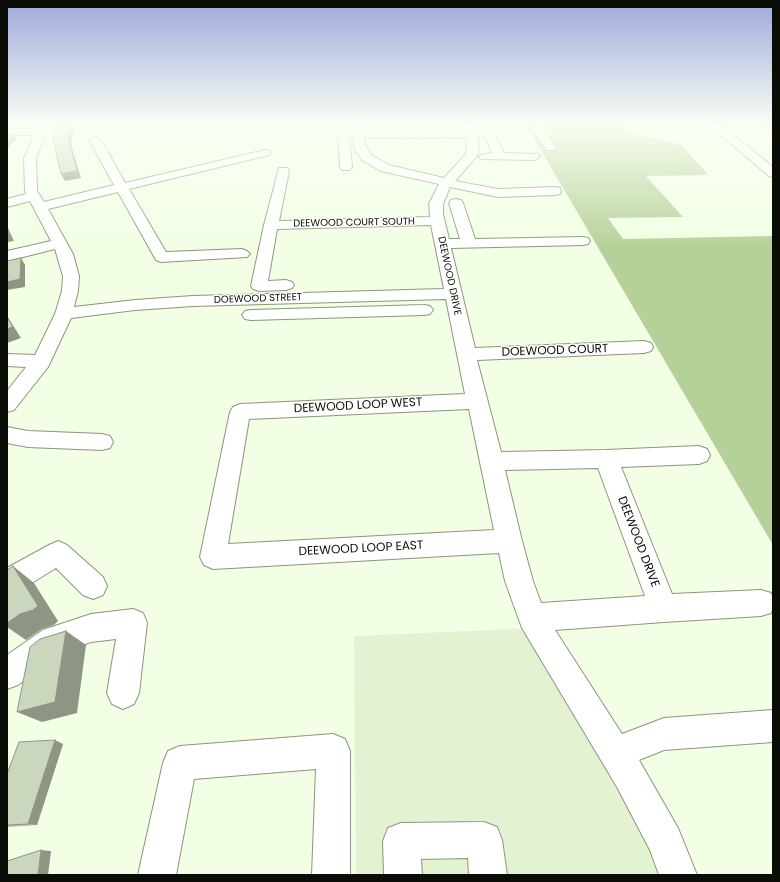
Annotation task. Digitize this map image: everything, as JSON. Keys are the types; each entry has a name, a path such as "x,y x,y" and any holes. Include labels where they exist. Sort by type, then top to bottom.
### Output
{"street":[{"path":"7,405 41,362 64,314 70,291 70,276 65,254 31,191 30,166"},
{"path":"110,166 161,257 242,254"},
{"path":"7,203 36,202 122,187 210,166"},
{"path":"381,166 416,176 451,193 555,191"},
{"name":"DEEWOOD DRIVE","path":"460,166 451,193 436,204 437,221 477,401 492,461 508,541 519,581 532,618 615,753 665,841 678,875"},
{"path":"764,166 773,173"},
{"path":"284,171 271,225 259,286 274,300 344,298 424,310"},
{"path":"374,176 409,183 416,176"},
{"path":"451,193 469,243"},
{"name":"DEEWOOD COURT SOUTH","path":"271,225 437,221"},
{"path":"443,244 583,241"},
{"path":"7,256 60,243"},
{"path":"344,298 420,282"},
{"path":"251,315 274,300 453,294"},
{"name":"DOEWOOD STREET","path":"64,314 135,305 193,301 274,300"},
{"name":"DOEWOOD COURT","path":"467,354 644,347"},
{"path":"7,360 41,362"},
{"name":"DEEWOOD LOOP WEST","path":"213,557 240,412 477,401"},
{"path":"7,435 28,439 102,442"},
{"path":"492,461 606,459 699,455"},
{"name":"DEEWOOD DRIVE","path":"606,459 664,608"},
{"name":"DEEWOOD LOOP EAST","path":"213,557 508,541"},
{"path":"7,583 58,552 93,586"},
{"path":"532,618 664,608 761,603"},
{"path":"7,674 53,640 91,628 132,622 123,693"},
{"path":"615,753 664,734 773,726"},
{"path":"157,875 180,763 333,751 331,875"},
{"path":"403,875 401,841 484,840 488,875"}],"shaded area":[{"path":"538,628 665,875 356,875 354,636"}],"green space":[{"path":"550,166 701,166 705,171 707,175 646,176 683,217 608,218 623,239 773,236 773,545"}],"building":[{"path":"59,166 76,166 77,171 61,174"},
{"path":"21,258 20,279 7,282 7,261"},
{"path":"7,317 13,327 7,329"},
{"path":"13,566 38,606 33,610 20,614 7,623 7,570"},
{"path":"66,631 55,702 17,712 30,647 40,639"},
{"path":"55,740 28,824 7,825 7,774 19,742"},
{"path":"41,850 38,875 7,875 7,861"}]}
